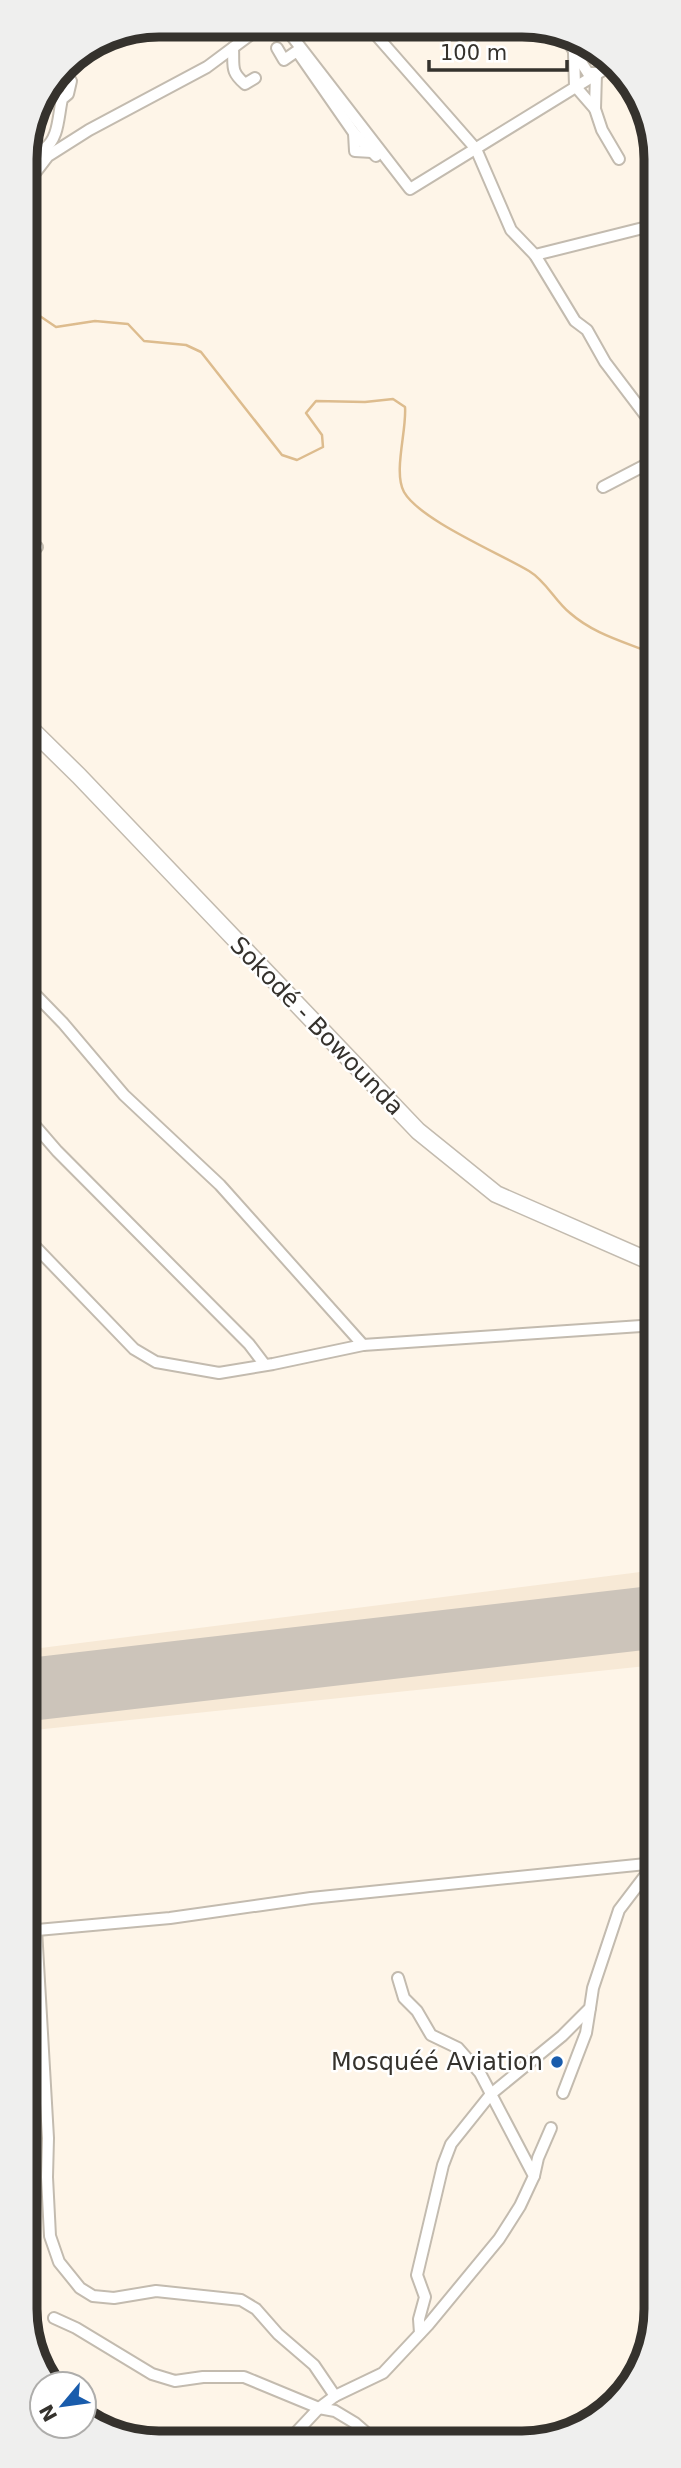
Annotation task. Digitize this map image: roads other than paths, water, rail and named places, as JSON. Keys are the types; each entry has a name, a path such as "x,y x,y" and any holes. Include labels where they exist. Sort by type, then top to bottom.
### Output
{"main road":[{"name":"Sokodé - Bowounda","path":"37,735 418,1131 496,1194 644,1259"}],"street":[{"path":"37,170 48,156 89,130 207,67 248,37"},
{"path":"292,37 410,189 604,69"},
{"path":"378,37 476,149 511,230 535,255 575,321 587,330 605,362 644,413"},
{"path":"570,47 588,73 596,73"},
{"path":"233,48 234,75 245,85 255,78"},
{"path":"277,48 284,60 297,51 354,133 390,169 395,170"},
{"path":"574,53 575,86 595,109 619,159"},
{"path":"595,109 596,73"},
{"path":"42,163 44,149 51,145 54,138 62,99 68,94 71,81 68,77"},
{"path":"535,255 644,228"},
{"path":"603,486 644,466"},
{"path":"37,996 124,1094 220,1185 363,1345"},
{"path":"37,1128 249,1344 265,1365"},
{"path":"37,1248 134,1349 156,1362 219,1373 363,1345 644,1326"},
{"path":"37,1929 170,1918 311,1898 644,1865"},
{"path":"563,2093 586,2033 593,1988 619,1910 644,1878"},
{"path":"398,1978 404,1998 417,2011 431,2035 458,2048 480,2073 534,2176"},
{"path":"37,2003 48,2138 50,2236 59,2262 80,2288 93,2296 114,2298 156,2291 241,2300 256,2309 278,2334 314,2365 335,2396"},
{"path":"420,2333 419,2319 425,2297 417,2275 443,2165 451,2144 491,2094 562,2036 590,2008"},
{"path":"298,2431 335,2396 383,2373 499,2239 520,2206 551,2128"},
{"path":"54,2318 76,2328 152,2374 175,2381 203,2377 244,2377 319,2409 335,2411 364,2431"}],"waterway":[{"path":"37,314 56,327 95,321 128,324 144,341 186,345 201,352 282,455 297,460 323,447 322,435 306,413 316,401 365,402 393,399 405,407 400,474 404,492 413,503 443,525 535,575 580,621 644,650"}],"place":[{"name":"Mosquéé Aviation","path":"557,2062"}]}
